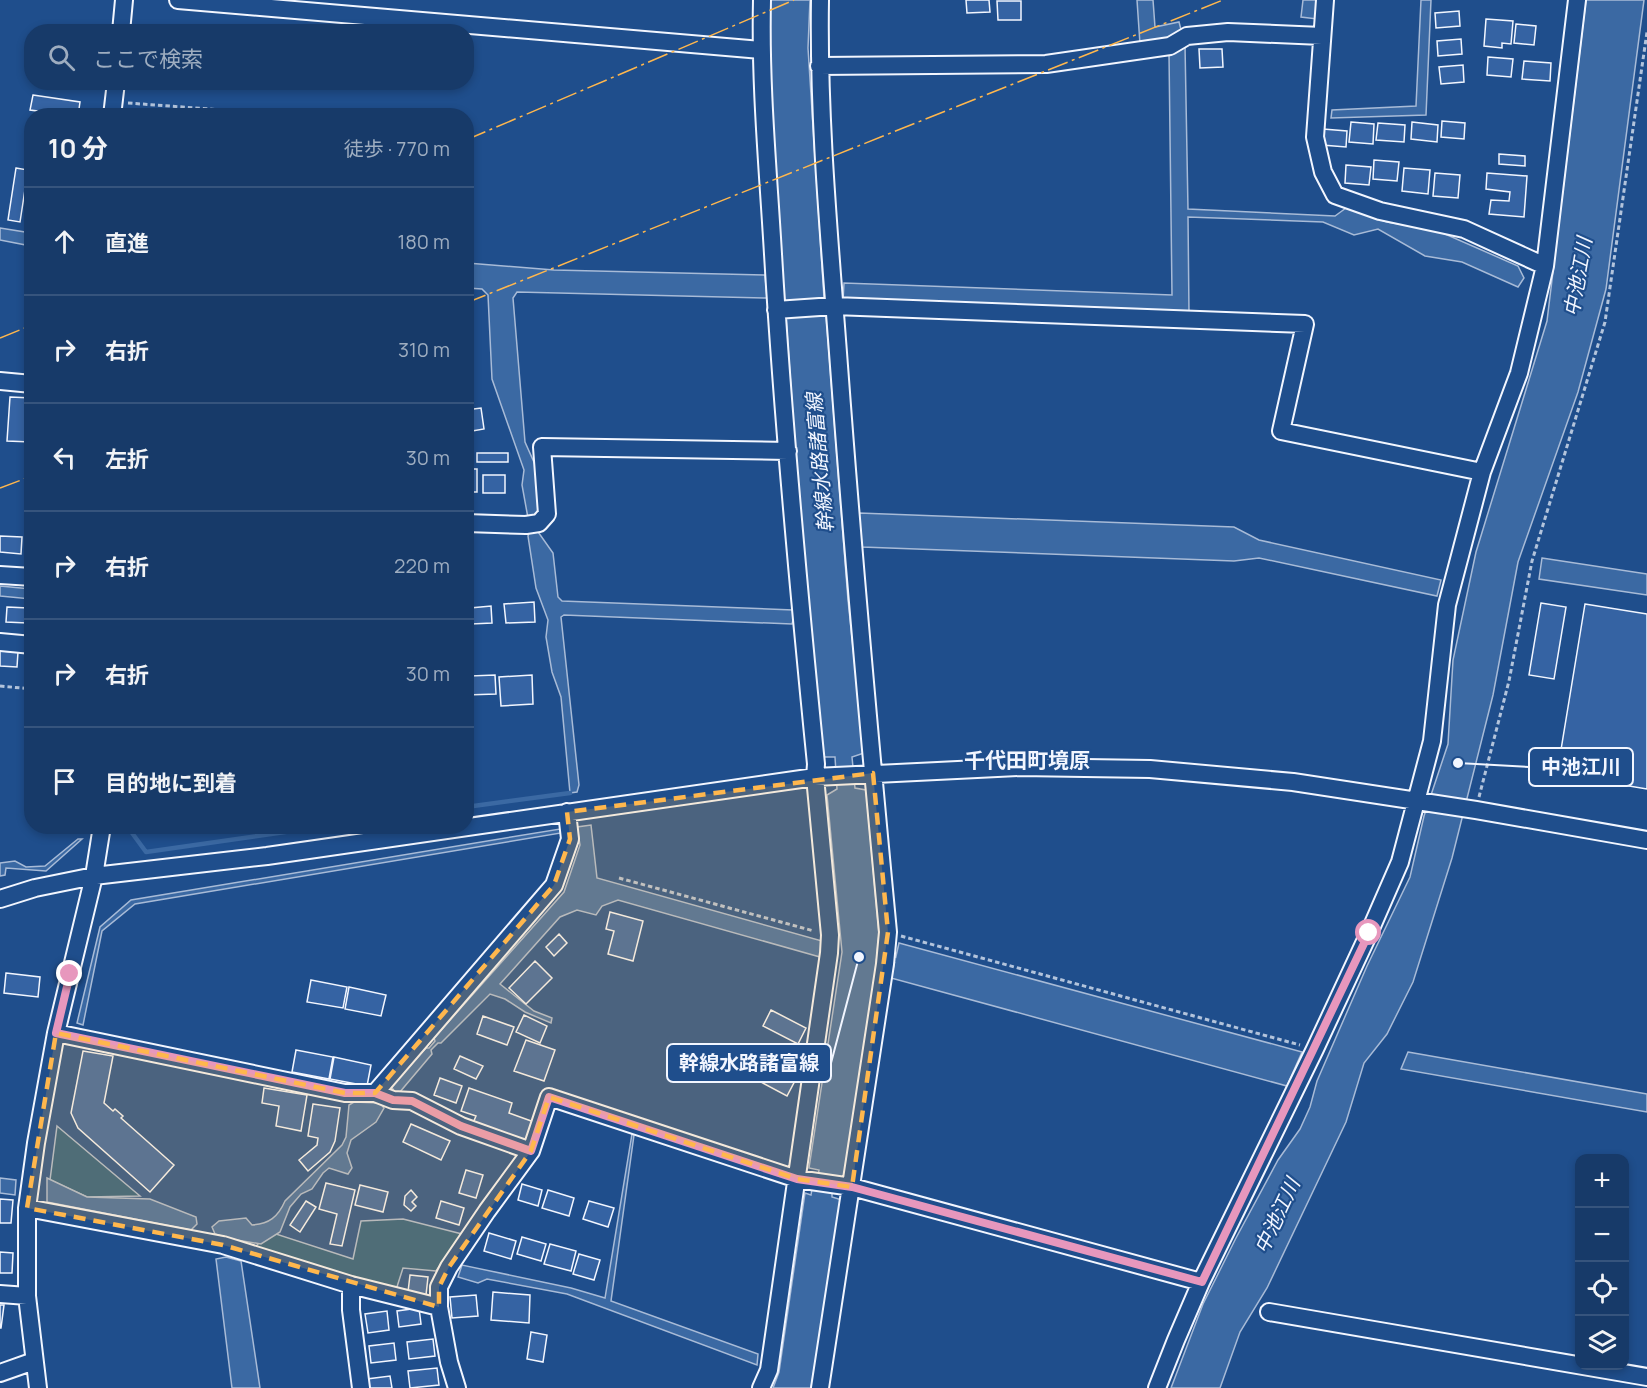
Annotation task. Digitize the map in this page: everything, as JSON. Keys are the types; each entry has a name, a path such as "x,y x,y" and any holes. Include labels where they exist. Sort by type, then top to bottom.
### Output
{"street":[{"path":"122,24 124,0"},
{"path":"178,0 458,24"},
{"path":"761,1388 769,1370 802,1180 830,944 777,310 761,50 762,0"},
{"path":"820,0 819,66 834,306 851,531 888,932 886,959 846,1186 820,1388"},
{"path":"1325,0 1315,137 1323,172 1335,195 1380,211 1464,229 1545,266"},
{"path":"1157,1388 1202,1282 1315,1049 1400,862 1432,741 1447,605 1482,472 1519,373 1545,266 1577,0"},
{"path":"474,25 761,50"},
{"path":"819,66 1046,64 1170,46 1187,36 1228,32 1322,36"},
{"path":"113,108 115,90"},
{"path":"777,310 834,306 1305,324 1281,431 1482,472"},
{"path":"0,381 24,383"},
{"path":"474,523 532,524 547,514 542,447 788,451"},
{"path":"0,574 24,577"},
{"path":"0,642 24,644"},
{"path":"474,824 834,775 1020,767 1150,769 1293,782 1476,810 1647,840"},
{"path":"375,1093 554,885 570,839 567,812"},
{"path":"38,1388 27,1296 27,1208 56,1033 94,876 101,834"},
{"path":"0,899 35,888 94,876 267,856 408,834"},
{"path":"56,1033 345,1093 375,1093 393,1100 412,1101 461,1126 531,1151"},
{"path":"457,1388 449,1362 439,1307 439,1287 449,1267 531,1151 549,1097 802,1180 846,1186 1202,1282"},
{"path":"27,1208 223,1245 351,1285 439,1307"},
{"path":"351,1285 351,1310 361,1388"},
{"path":"0,1294 27,1296"},
{"path":"1269,1312 1647,1377"},
{"path":"0,1373 34,1361"}],"path":[{"path":"1476,810 1509,681 1532,561 1605,322 1647,32"},
{"path":"0,686 24,688"},
{"path":"619,878 830,944"},
{"path":"888,932 1315,1049"}],"highlighted area":[{"path":"873,773 888,932 852,1187 797,1179 549,1097 531,1151 449,1267 439,1287 439,1307 223,1245 27,1208 56,1033 345,1093 375,1093 554,885 570,839 567,812"}],"shaded area":[{"path":"57,1126 140,1196 87,1197 50,1180"},
{"path":"403,1219 462,1234 436,1271 403,1268 395,1293 245,1257 270,1232 353,1259 361,1221"}],"water":[{"path":"769,0 810,0 808,48 824,298 813,299 814,315 826,315 848,600 864,753 852,757 855,788 866,790 879,934 874,983 845,1177 818,1175 819,1170 809,1168 842,952 827,795 837,789 835,757 821,757 807,616 786,317 798,316 796,300 784,301 768,54"},
{"path":"1137,0 1153,0 1155,27 1179,22 1185,45 1188,209 1335,216 1346,208 1387,222 1436,230 1518,266 1524,278 1518,287 1462,262 1425,256 1378,229 1354,235 1323,222 1188,217 1189,313 843,301 844,283 1172,295 1169,54 1140,44"},
{"path":"1303,0 1318,0 1317,19 1301,17"},
{"path":"1421,0 1431,0 1426,115 1331,118 1332,110 1416,106"},
{"path":"1586,0 1644,0 1606,289 1578,392 1518,562 1493,695 1452,858 1413,982 1387,1034 1364,1063 1346,1122 1267,1288 1240,1332 1220,1388 1171,1388 1203,1304 1278,1160 1300,1129 1310,1107 1317,1081 1367,966 1410,877 1424,816 1448,744 1453,660 1476,552 1547,321"},
{"path":"0,228 24,232 24,245 0,240"},
{"path":"474,264 554,270 765,275 767,298 517,292 513,298 525,442 537,469 539,507 535,516 536,529 553,553 558,597 562,601 793,610 794,617 792,624 564,615 561,617 579,785 577,792 570,793 561,697 552,672 546,637 548,620 536,588 528,536 530,529 522,485 524,470 492,379 488,295 482,289 474,288"},
{"path":"859,513 1234,527 1259,540 1441,580 1437,596 1259,558 1234,561 862,547"},
{"path":"1542,558 1647,574 1647,595 1539,579"},
{"path":"0,586 24,588 24,598 0,596"},
{"path":"591,825 597,878 822,941 820,957 618,900 602,906 596,915 577,910 560,917 500,984 534,1011 552,1018 551,1023 525,1012 505,999 490,994 441,1043 431,1050 432,1054 399,1093 394,1091 391,1086 426,1048 429,1048 435,1041 434,1038 564,892 580,845 577,827"},
{"path":"560,829 561,833 135,904 102,931 83,1025 77,1023 100,927 131,900"},
{"path":"78,839 82,839 46,871 6,868 5,875 0,876 0,863 15,861 26,867 45,866"},
{"path":"899,943 1302,1052 1287,1086 891,978"},
{"path":"1408,1052 1647,1094 1647,1112 1401,1069"},
{"path":"354,1102 380,1103 384,1108 376,1122 351,1140 347,1153 352,1168 348,1174 329,1168 312,1189 301,1194 290,1207 280,1232 261,1244 215,1234 212,1227 219,1221 246,1218 252,1225 268,1221 276,1215 285,1201 342,1145 346,1137 349,1105"},
{"path":"632,1134 634,1135 611,1301 758,1354 757,1365 567,1294 487,1279 478,1283 458,1277 462,1265 571,1288 605,1298"},
{"path":"0,1178 16,1180 15,1195 0,1193"},
{"path":"47,1178 87,1197 150,1199 196,1217 197,1224 191,1230 47,1202"},
{"path":"812,1189 832,1193 832,1197 842,1200 811,1388 773,1388 779,1372 805,1193 811,1195"},
{"path":"226,1257 241,1261 260,1388 232,1388 216,1259"}],"building":[{"path":"966,0 989,0 990,12 967,13"},
{"path":"997,1 1021,1 1021,20 998,20"},
{"path":"1459,11 1460,26 1436,28 1435,13"},
{"path":"1486,19 1513,21 1511,44 1502,43 1502,48 1484,46"},
{"path":"1516,24 1536,26 1534,45 1514,43"},
{"path":"1461,39 1462,54 1438,56 1437,41"},
{"path":"1199,49 1222,49 1223,67 1200,68"},
{"path":"1488,57 1513,59 1511,77 1487,75"},
{"path":"1524,61 1551,63 1550,81 1522,79"},
{"path":"1463,65 1464,82 1441,84 1439,67"},
{"path":"33,95 80,102 79,108 30,108"},
{"path":"1442,121 1465,123 1464,139 1441,137"},
{"path":"1351,122 1374,124 1373,144 1349,142"},
{"path":"1412,122 1438,125 1437,142 1411,139"},
{"path":"1378,123 1405,125 1404,142 1376,140"},
{"path":"1323,129 1347,131 1346,147 1322,145"},
{"path":"1499,154 1525,156 1525,166 1499,164"},
{"path":"1374,160 1399,162 1397,181 1373,179"},
{"path":"1346,165 1371,167 1369,185 1345,183"},
{"path":"16,168 24,169 24,196 20,222 8,220"},
{"path":"1404,168 1430,170 1428,194 1402,191"},
{"path":"1435,173 1460,175 1458,198 1433,196"},
{"path":"1487,173 1527,176 1524,217 1489,214 1491,200 1509,201 1510,192 1486,189"},
{"path":"10,397 24,398 24,442 7,441"},
{"path":"481,408 484,429 474,431 474,409"},
{"path":"477,453 508,453 508,462 477,462"},
{"path":"474,469 477,469 477,492 474,492"},
{"path":"483,475 505,475 505,493 483,493"},
{"path":"0,536 22,537 21,554 0,552"},
{"path":"534,602 535,622 506,623 504,604"},
{"path":"1541,603 1566,607 1554,679 1529,675"},
{"path":"1585,604 1647,614 1647,789 1557,774"},
{"path":"491,606 492,623 474,624 474,608"},
{"path":"7,607 24,608 24,623 6,622"},
{"path":"0,651 18,652 17,667 0,666"},
{"path":"495,675 496,694 474,695 474,676"},
{"path":"532,675 533,704 501,706 499,677"},
{"path":"610,912 643,921 633,961 608,954 614,931 606,929"},
{"path":"559,934 567,943 554,956 546,947"},
{"path":"535,961 552,978 526,1004 509,988"},
{"path":"6,973 40,977 38,997 4,993"},
{"path":"311,980 347,987 343,1008 307,1002"},
{"path":"349,987 386,995 381,1016 345,1009"},
{"path":"771,1010 806,1028 798,1044 763,1026"},
{"path":"524,1015 547,1026 540,1043 516,1032"},
{"path":"483,1016 514,1027 507,1045 477,1034"},
{"path":"526,1040 555,1050 544,1081 514,1071"},
{"path":"296,1050 333,1057 329,1079 292,1072"},
{"path":"83,1051 113,1056 104,1103 123,1116 121,1118 174,1165 150,1192 78,1128 71,1113"},
{"path":"460,1056 483,1066 476,1079 454,1069"},
{"path":"334,1057 371,1065 367,1086 330,1079"},
{"path":"768,1060 798,1075 787,1096 757,1080"},
{"path":"440,1078 462,1086 456,1103 434,1095"},
{"path":"264,1088 307,1095 301,1131 276,1126 279,1106 262,1103"},
{"path":"469,1088 512,1103 509,1113 534,1122 527,1142 473,1123 476,1116 461,1111"},
{"path":"313,1104 340,1108 335,1141 330,1152 308,1171 299,1160 317,1145 318,1138 308,1136"},
{"path":"411,1124 450,1141 441,1160 403,1142"},
{"path":"466,1170 483,1175 476,1198 459,1193"},
{"path":"326,1183 355,1190 342,1246 330,1244 337,1214 319,1209"},
{"path":"522,1184 542,1190 538,1206 518,1200"},
{"path":"360,1185 388,1192 383,1212 355,1205"},
{"path":"411,1190 417,1197 412,1202 416,1206 411,1211 404,1205 405,1196"},
{"path":"548,1190 574,1198 569,1216 542,1208"},
{"path":"0,1199 13,1200 11,1223 0,1223"},
{"path":"306,1201 316,1207 300,1232 290,1225"},
{"path":"441,1201 464,1208 459,1225 436,1218"},
{"path":"589,1201 614,1208 608,1227 583,1219"},
{"path":"489,1233 516,1241 511,1259 484,1251"},
{"path":"522,1237 546,1244 541,1261 517,1254"},
{"path":"550,1244 576,1251 571,1271 544,1264"},
{"path":"0,1252 13,1253 12,1273 0,1273"},
{"path":"579,1254 600,1260 594,1280 573,1274"},
{"path":"410,1275 428,1277 426,1295 408,1292"},
{"path":"493,1292 530,1295 529,1323 491,1320"},
{"path":"476,1295 478,1316 452,1318 450,1297"},
{"path":"0,1305 4,1305 1,1328 0,1328"},
{"path":"419,1308 421,1324 399,1327 397,1311"},
{"path":"387,1311 389,1330 368,1333 365,1314"},
{"path":"531,1332 547,1335 543,1362 527,1359"},
{"path":"433,1339 435,1356 409,1359 407,1342"},
{"path":"394,1343 396,1360 371,1363 369,1346"},
{"path":"437,1368 439,1385 410,1388 408,1371"},
{"path":"390,1376 392,1388 368,1388 367,1379"}],"waterway":[{"path":"474,806 570,793"},
{"path":"133,834 146,852 271,834"},
{"path":"877,957 895,960"}],"power":[{"path":"474,137 794,0"},
{"path":"474,300 1223,0"},
{"path":"0,338 24,328"},
{"path":"0,488 24,479"}],"place":[{"name":"中池江川","path":"1458,763"},
{"name":"幹線水路諸富線","path":"859,957"}],"district":[{"name":"千代田町境原","path":"1027,761"}],"route":[{"path":"70,974 56,1033 345,1093 363,1095 375,1093 393,1100 412,1101 461,1126 531,1151 549,1097 797,1179 852,1187 1202,1282 1369,933"}]}
